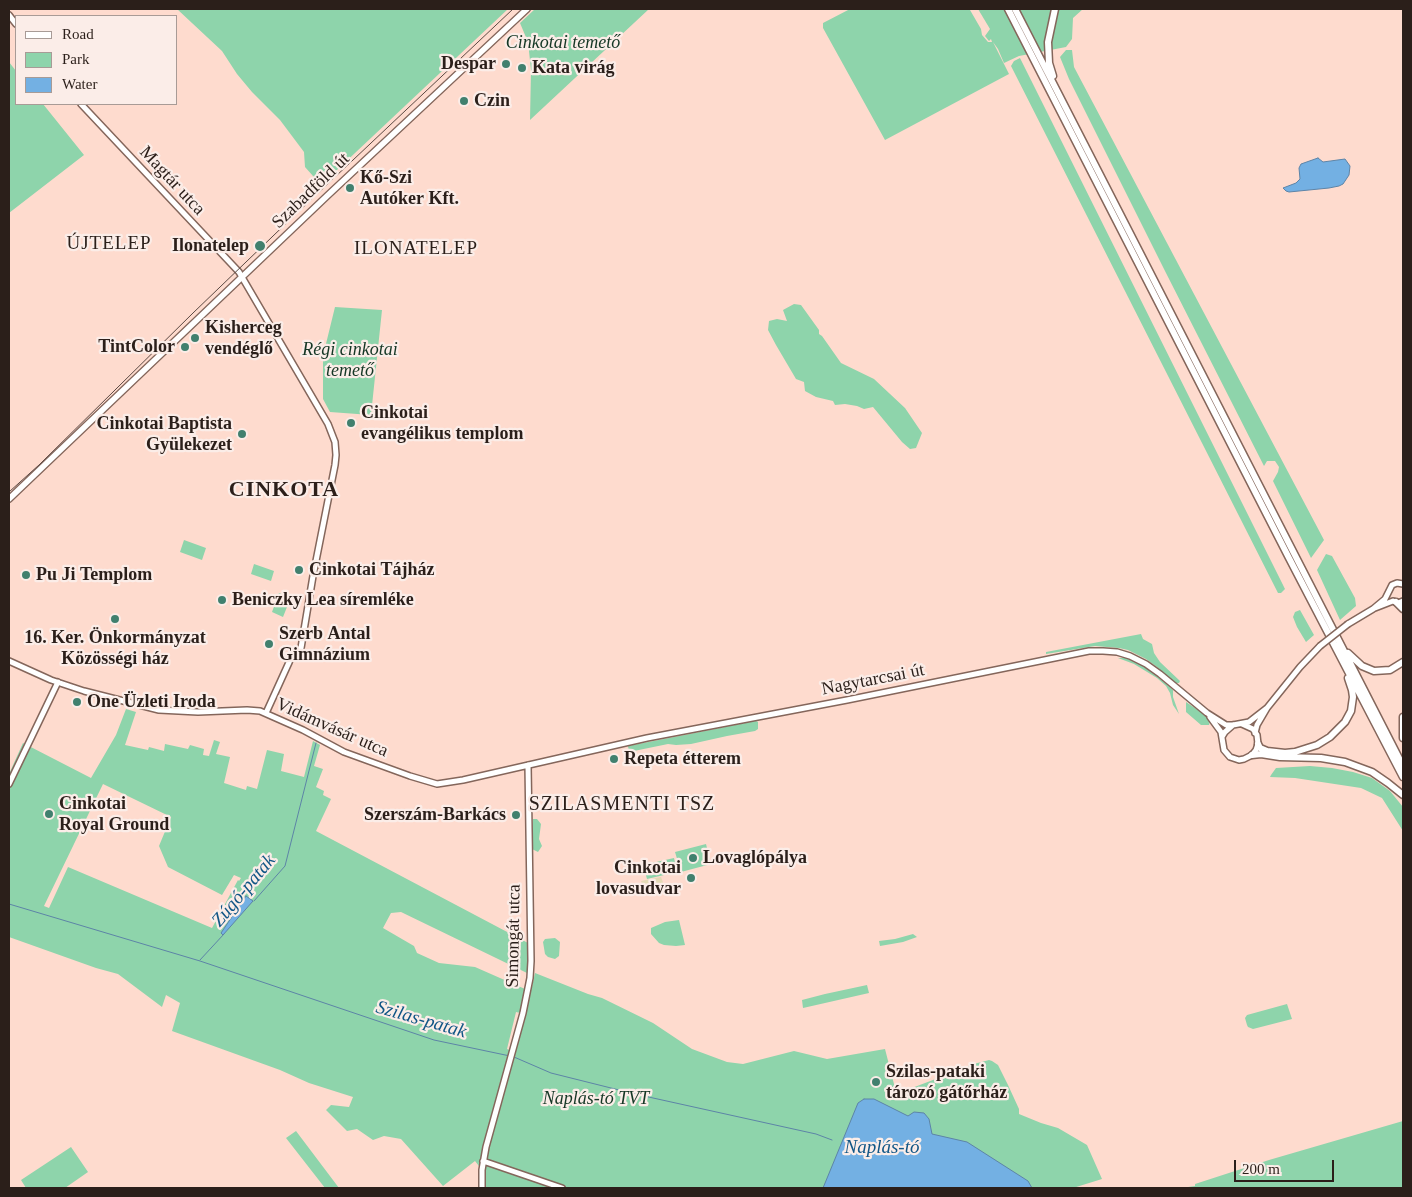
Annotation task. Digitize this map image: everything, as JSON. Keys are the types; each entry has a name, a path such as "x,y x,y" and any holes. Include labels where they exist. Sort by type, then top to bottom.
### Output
{"highway":[{"path":"1008,9 1403,778"},
{"path":"1015,9 1403,766"},
{"path":"1055,9 1049,36 1048,57 1066,108"},
{"path":"1394,602 1403,608"},
{"path":"1342,646 1355,660 1370,670 1379,672 1390,670 1403,662"},
{"path":"1258,744 1260,748 1267,751 1295,752 1317,745 1335,734 1348,717 1353,704 1352,690 1343,662"},
{"path":"1403,717 1403,738"},
{"path":"1252,755 1326,758 1345,762 1364,768 1379,776 1403,795"}],"main road":[{"name":"Szabadföld út","path":"9,499 366,159 527,9"},
{"name":"Magtár utca","path":"82,105 239,272 328,424 333,437 336,449 335,465 313,576 302,648 291,658 266,713"},
{"name":"Nagytarcsai út","path":"1255,733 1267,708 1300,667 1320,646 1348,624 1373,609 1387,597 1390,587 1394,584 1403,584"},
{"path":"1388,592 1389,597 1394,602"},
{"name":"Nagytarcsai út","path":"1373,609 1403,601"},
{"name":"Nagytarcsai út","path":"528,765 648,738 1089,651 1117,652 1146,664 1223,724 1233,725 1249,722 1267,708"},
{"name":"Vidámvásár utca","path":"9,661 58,682 101,696 159,710 198,712 253,710 266,713 344,752 434,784 444,784 528,765"},
{"path":"9,784 58,682"},
{"name":"Nagytarcsai út","path":"1207,713 1218,728 1224,750 1230,757 1239,760 1252,755"},
{"path":"1242,724 1250,727 1255,733 1258,744 1252,755"},
{"path":"1222,737 1233,725"},
{"name":"Simongát utca","path":"482,1188 483,1161 489,1134 528,992 531,961 528,765"},
{"path":"483,1161 562,1188"}],"green space":[{"path":"177,9 508,9 321,185 305,167 304,152 280,120 252,92 222,51"},
{"name":"Cinkotai temető","path":"535,9 649,9 530,120 531,70 528,42 520,23"},
{"path":"850,9 972,9 970,10 981,29 982,35 988,42 992,42 991,39 989,41 985,36 990,29 978,9 1083,9 1073,18 1072,39 1066,47 1019,56 1004,63 993,42 1009,74 885,140 823,28 823,23"},
{"path":"1066,50 1072,50 1074,67 1324,540 1311,558 1273,481 1279,467 1275,461 1267,461 1264,466 1069,79 1060,57"},
{"path":"1020,58 1285,589 1281,593 1278,593 1011,66 1014,61"},
{"path":"9,62 15,70 15,105 44,105 84,155 9,213"},
{"path":"794,304 801,305 819,330 819,334 841,363 874,379 905,408 922,433 916,448 910,449 902,442 873,407 864,409 845,404 835,405 833,401 816,397 805,391 804,382 796,379 768,330 769,321 777,319 787,321 783,310"},
{"name":"Régi cinkotai temető","path":"335,307 382,310 371,415 330,412 323,399 323,356"},
{"path":"184,540 206,548 202,560 180,552"},
{"path":"1326,554 1332,556 1355,598 1356,606 1340,620 1317,570"},
{"path":"254,564 274,571 271,581 251,574"},
{"path":"279,593 291,597 283,617 272,612"},
{"path":"1300,610 1314,635 1306,642 1293,617 1295,612"},
{"path":"1141,634 1143,639 1152,644 1154,653 1160,662 1180,681 1179,683 1176,683 1146,659 1128,650 1119,648 1095,646 1046,654 1046,652"},
{"path":"1118,658 1126,658 1138,662 1173,690 1173,697 1179,714 1173,705 1166,686 1134,664"},
{"path":"1186,702 1210,721 1209,725 1201,725 1186,712"},
{"name":"Naplás-tó TVT","path":"126,709 136,712 125,745 148,750 149,747 164,751 165,744 188,749 190,745 204,749 203,755 209,756 214,740 220,742 216,754 230,757 224,783 246,790 247,786 257,789 267,750 284,754 281,771 304,777 313,741 320,745 314,766 323,769 316,787 324,791 323,795 331,799 316,831 528,943 527,973 401,912 391,913 383,928 414,946 417,953 439,963 475,967 525,989 520,1013 516,1012 507,1049 514,1052 535,973 602,998 653,1023 692,1049 727,1062 743,1064 794,1051 827,1059 885,1049 895,1088 904,1088 904,1091 954,1072 956,1073 970,1065 989,1060 998,1065 1019,1109 1019,1114 1058,1128 1087,1145 1102,1179 1073,1188 486,1188 486,1175 475,1161 443,1186 401,1139 384,1136 373,1140 357,1129 347,1131 326,1110 331,1105 349,1107 353,1097 309,1083 280,1070 172,1031 180,1003 166,995 162,1007 118,974 9,937 9,774 23,743 91,778 116,735","holes":["103,784 171,817 159,846 168,867 222,895 234,875 241,878 238,880 212,928 68,867 49,908 44,906"]},
{"path":"758,722 758,729 755,731 691,744 668,744 629,752 628,746"},
{"path":"1310,766 1353,772 1372,778 1390,791 1403,807 1403,831 1382,798 1361,788 1295,778 1270,777 1276,768"},
{"path":"533,819 537,819 541,824 539,839 542,846 538,852 532,849"},
{"name":"Lovaglópálya","path":"706,844 711,864 681,872 675,852"},
{"name":"Lovaglópálya","path":"674,858 677,872 647,879 643,865"},
{"path":"679,920 685,945 664,945 659,943 651,934 651,928 665,922"},
{"path":"913,934 917,937 903,942 880,946 879,941"},
{"path":"555,938 560,942 559,956 555,959 545,954 543,942 545,939"},
{"path":"867,985 869,993 803,1008 802,1000"},
{"path":"1287,1004 1292,1019 1253,1029 1248,1027 1245,1018 1247,1015"},
{"path":"1403,1121 1403,1188 1181,1188 1195,1186 1195,1184 1269,1160"},
{"path":"296,1131 339,1188 325,1188 286,1138"},
{"path":"71,1147 88,1172 65,1188 26,1188 21,1180"}],"sand":[{"path":"661,877 664,885 644,891 641,881"}],"water":[{"path":"1318,158 1323,162 1345,159 1350,166 1349,175 1343,184 1329,188 1289,192 1283,188 1296,183 1300,179 1299,168 1301,164"},
{"path":"246,896 253,901 223,935 221,933"},
{"name":"Naplás-tó","path":"864,1099 874,1099 908,1116 914,1112 924,1113 929,1119 932,1134 967,1142 1028,1181 1032,1188 823,1188 858,1103"}],"waterway":[{"name":"Zúgó-patak","path":"254,901 285,866 316,743"},
{"name":"Szilas-patak","path":"9,904 200,961 434,1040 510,1056"},
{"name":"Zúgó-patak","path":"200,960 224,934"},
{"name":"Szilas-patak","path":"514,1057 551,1073 635,1094 816,1134 832,1140"}],"tram line":[{"path":"9,492 299,211 513,9"}],"place":[{"name":"Despar","path":"506,64"},
{"name":"Kata virág","path":"522,68"},
{"name":"Czin","path":"464,101"},
{"name":"Kő-Szi Autóker Kft.","path":"350,188"},
{"name":"Ilonatelep","path":"260,246"},
{"name":"Kisherceg vendéglő","path":"195,338"},
{"name":"TintColor","path":"185,347"},
{"name":"Cinkotai evangélikus templom","path":"351,423"},
{"name":"Cinkotai Baptista Gyülekezet","path":"242,434"},
{"name":"Cinkotai Tájház","path":"299,570"},
{"name":"Pu Ji Templom","path":"26,575"},
{"name":"Beniczky Lea síremléke","path":"222,600"},
{"name":"16. Ker. Önkormányzat Közösségi ház","path":"115,619"},
{"name":"Szerb Antal Gimnázium","path":"269,644"},
{"name":"One Üzleti Iroda","path":"77,702"},
{"name":"Repeta étterem","path":"614,759"},
{"name":"Cinkotai Royal Ground","path":"49,814"},
{"name":"Szerszám-Barkács","path":"516,815"},
{"name":"Lovaglópálya","path":"693,858"},
{"name":"Cinkotai lovasudvar","path":"691,878"},
{"name":"Szilas-pataki tározó gátőrház","path":"876,1082"}],"district":[{"name":"ÚJTELEP","path":"109,244"},
{"name":"ILONATELEP","path":"416,249"},
{"name":"CINKOTA","path":"284,490"},
{"name":"SZILASMENTI TSZ","path":"622,805"}]}
